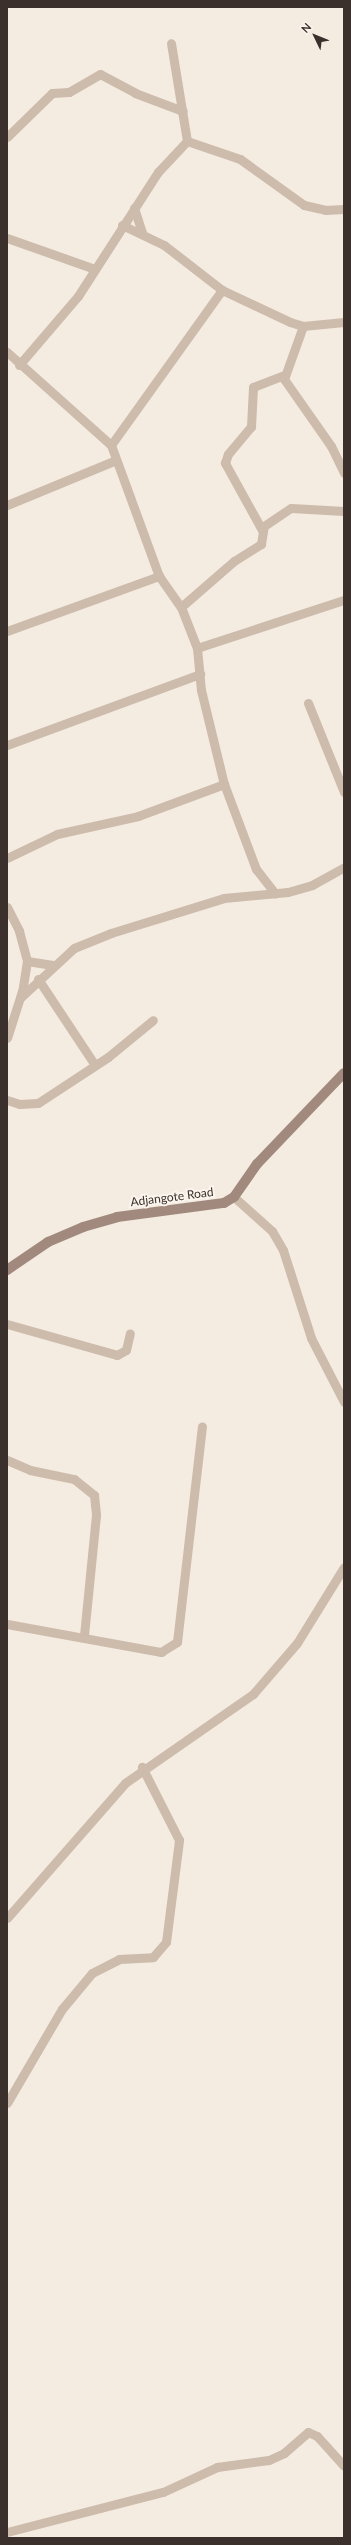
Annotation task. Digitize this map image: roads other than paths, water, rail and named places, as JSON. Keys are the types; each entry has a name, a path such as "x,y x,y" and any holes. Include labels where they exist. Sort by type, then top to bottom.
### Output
{"street":[{"path":"171,43 187,141"},
{"path":"7,136 52,93 69,92 100,74 135,93 183,111"},
{"path":"19,365 53,329 95,269 122,225 158,172 187,141"},
{"path":"187,141 240,159 304,205 325,210 344,209"},
{"path":"134,208 142,233"},
{"path":"122,225 142,233 222,290 303,326 344,322"},
{"path":"7,238 95,269"},
{"path":"111,445 222,290"},
{"path":"303,326 284,375 286,384 306,408 344,473"},
{"path":"7,352 19,365 111,445 159,576 181,607 197,648 200,674 224,784 256,869 275,893"},
{"path":"181,607 234,561 261,544 262,530 225,462 228,454 251,427 253,387 284,375"},
{"path":"7,505 116,460"},
{"path":"262,530 291,508 344,511"},
{"path":"7,631 159,576"},
{"path":"197,648 344,600"},
{"path":"7,744 200,674"},
{"path":"308,703 344,792"},
{"path":"7,858 57,834 138,816 224,784"},
{"path":"20,998 53,965 74,948 111,933 224,898 275,893 312,885 344,867"},
{"path":"7,907 19,932 27,961 20,998 7,1038"},
{"path":"27,961 53,965"},
{"path":"38,979 95,1065"},
{"path":"7,1100 19,1104 38,1103 95,1065 152,1020"},
{"path":"344,1073 257,1164 234,1197 272,1231 283,1250 311,1338 344,1402"},
{"name":"Adjangote Road","path":"7,1270 48,1242 83,1227 117,1217 211,1206 234,1197"},
{"path":"7,1324 117,1356 126,1350 130,1333"},
{"path":"7,1624 84,1636 161,1652 177,1642 202,1426"},
{"path":"7,1460 30,1470 74,1479 94,1494 96,1515 84,1636"},
{"path":"7,1918 78,1832 142,1768 253,1694 297,1643 344,1567"},
{"path":"7,2103 62,2010 92,1972 118,1959 154,1957 166,1942 179,1840 142,1768"},
{"path":"7,2532 163,2492 217,2467 269,2460 284,2453 308,2432 317,2436 344,2466"}]}
